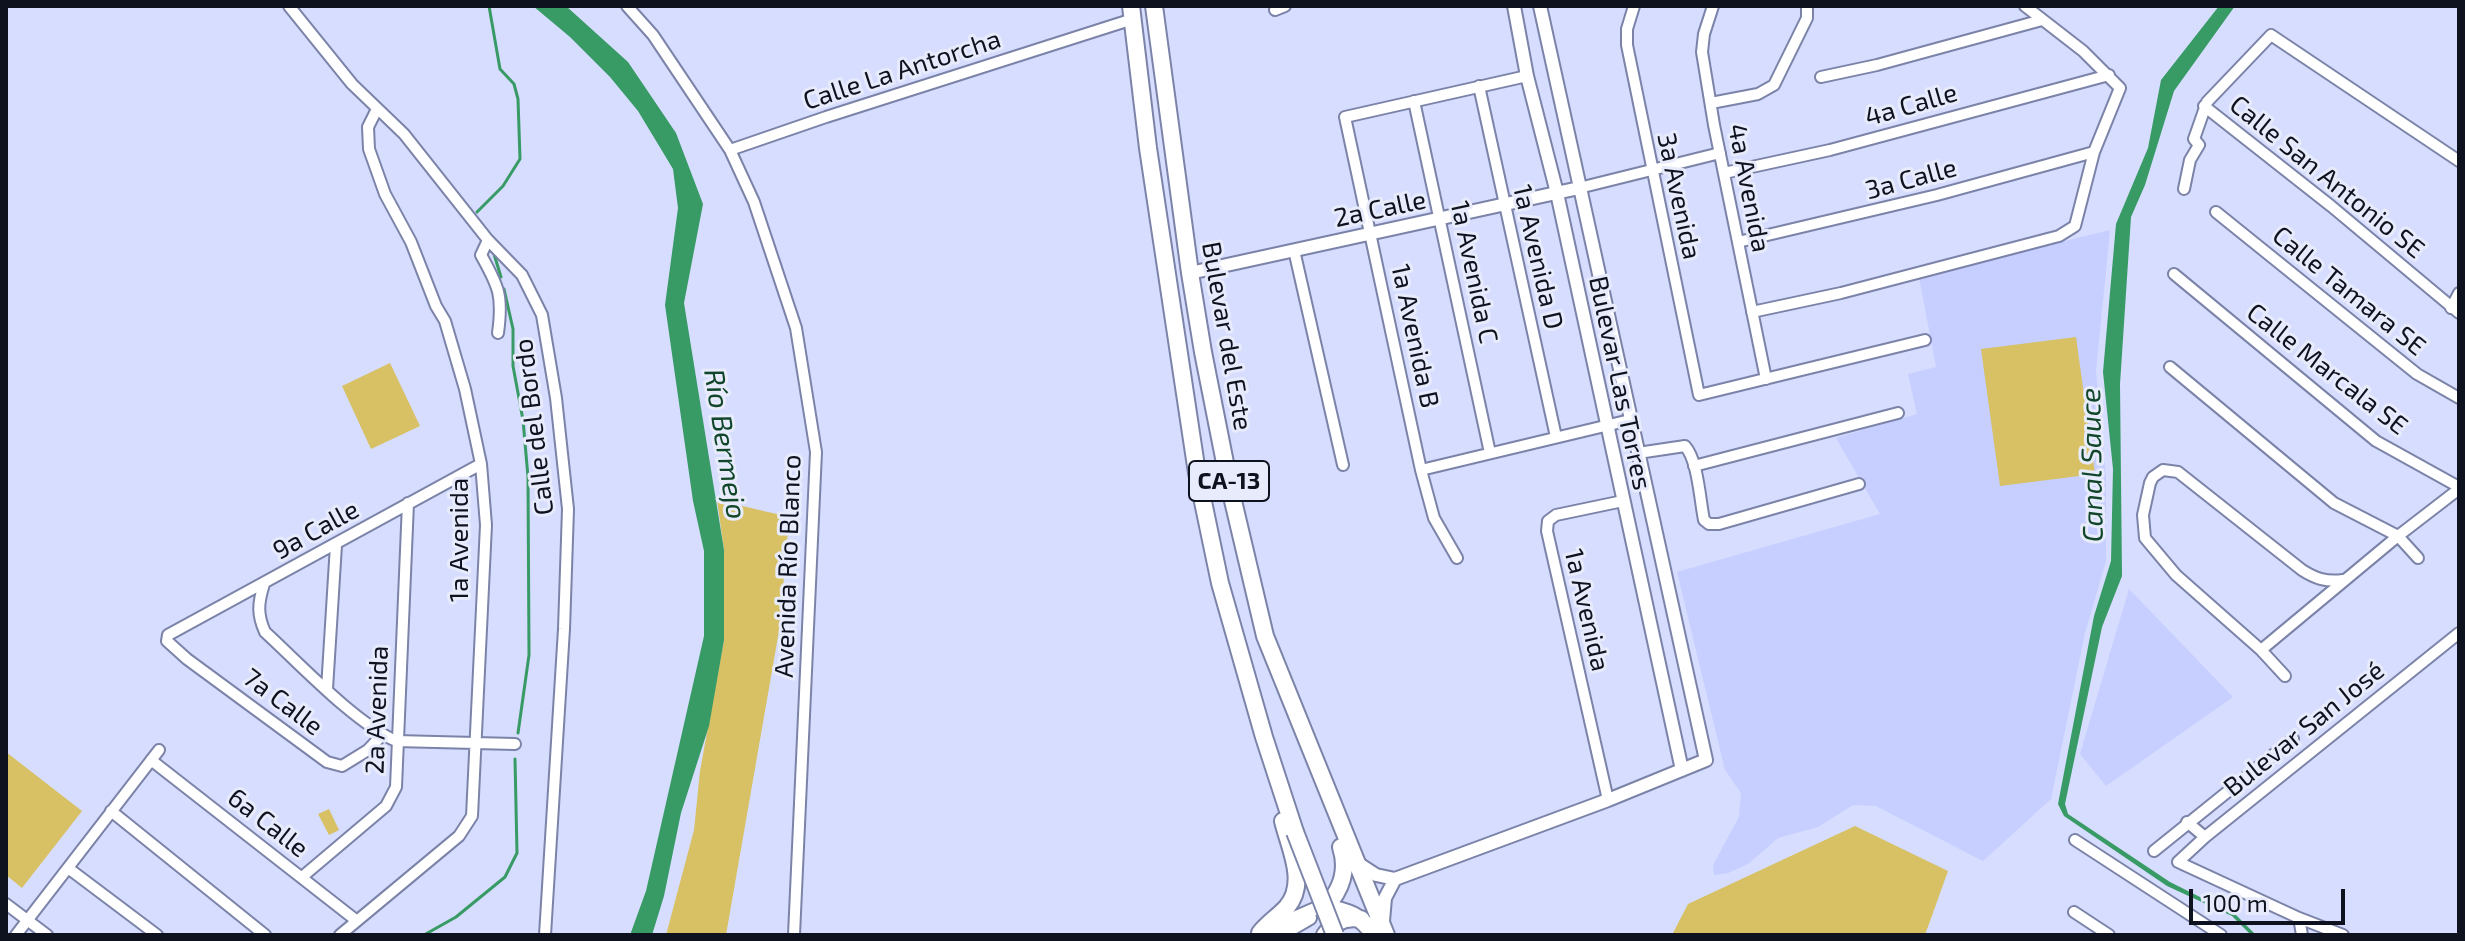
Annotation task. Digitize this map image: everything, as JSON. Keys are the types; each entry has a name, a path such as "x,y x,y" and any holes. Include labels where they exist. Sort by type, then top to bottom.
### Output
{"highway":[{"name":"Bulevar del Este","path":"1154,6 1190,273 1230,488 1265,636 1381,932"},
{"name":"Bulevar del Este","path":"1132,12 1186,416 1220,583 1295,832 1335,935"},
{"path":"1186,416 1191,478 1219,604 1250,721 1280,809 1295,868 1296,884 1291,901 1258,934"},
{"path":"1277,666 1291,718 1343,855 1340,887 1325,907 1343,910 1381,932"},
{"path":"1325,935 1339,921 1351,918 1363,920"}],"street":[{"name":"Calle del Bordo","path":"289,6 352,84 404,134 488,240 522,275 542,315 556,398 568,509 564,629 545,935"},
{"name":"Avenida Río Blanco","path":"627,6 653,35 730,150 754,202 796,328 816,452 794,935"},
{"name":"Bulevar Las Torres","path":"1514,6 1682,770 1706,760 1540,6"},
{"name":"3a Avenida","path":"1634,6 1627,29 1627,45 1699,395 1766,379"},
{"name":"4a Avenida","path":"1713,6 1702,52 1766,379"},
{"path":"1711,103 1758,94 1774,85 1807,18 1807,6"},
{"path":"1752,312 1841,293 2045,240 2075,226 2094,152 2120,88 2109,75 2025,6"},
{"name":"Calle La Antorcha","path":"730,150 1132,12"},
{"path":"1821,77 2042,20"},
{"path":"2184,189 2190,160 2199,145 2194,139 2204,106 2227,78 2271,35 2459,161"},
{"name":"4a Calle","path":"1724,173 1830,150 2109,75"},
{"path":"1414,101 1527,76"},
{"name":"1a Avenida D","path":"1479,86 1556,437"},
{"name":"1a Avenida B","path":"1414,101 1345,117 1421,470 1434,518 1457,558"},
{"name":"1a Avenida C","path":"1414,101 1490,453"},
{"name":"Calle San Antonio SE","path":"2204,106 2331,206 2455,310"},
{"name":"1a Avenida","path":"340,935 459,836 472,816 486,525 481,464 465,389 445,321 411,242 385,194 369,149 368,127 377,109"},
{"name":"3a Calle","path":"1738,242 1924,199 2094,152"},
{"path":"1579,188 1720,153"},
{"name":"2a Calle","path":"1190,273 1579,188"},
{"name":"Calle Tamara SE","path":"2216,212 2417,374 2459,398"},
{"path":"488,240 481,255 496,281 502,305 498,333"},
{"path":"1294,250 1343,465"},
{"name":"Calle Marcala SE","path":"2174,274 2376,441 2459,488"},
{"path":"2455,310 2459,293"},
{"path":"1766,379 1925,340"},
{"path":"2170,367 2334,503 2398,536 2418,558"},
{"path":"1694,466 1898,413"},
{"path":"1421,470 1630,420"},
{"path":"1638,453 1685,446 1690,451 1694,466 1704,520 1709,524 1719,524 1859,484"},
{"name":"9a Calle","path":"171,632 481,464"},
{"path":"2285,676 2261,650 2176,575 2145,538 2143,515 2150,483 2163,470 2178,472 2315,578 2328,582 2343,580"},
{"path":"2261,650 2459,488"},
{"name":"1a Avenida","path":"1608,800 1547,531 1548,521 1556,515 1623,501"},
{"name":"2a Avenida","path":"302,877 386,806 396,787 408,503"},
{"path":"327,689 336,545"},
{"path":"264,584 258,603 265,632 382,735 396,741 515,744"},
{"name":"7a Calle","path":"171,632 167,641 187,659 327,762 342,766 368,750 382,735"},
{"name":"Bulevar San José","path":"2299,918 2178,862 2459,633"},
{"name":"Bulevar San José","path":"2154,851 2293,739"},
{"path":"16,935 159,750"},
{"name":"6a Calle","path":"151,760 357,921"},
{"path":"1354,861 1376,875 1395,879 1682,770"},
{"path":"2251,772 2264,789"},
{"path":"111,811 265,935"},
{"path":"2187,822 2205,837"},
{"path":"2075,840 2221,935"},
{"path":"68,868 157,935"},
{"path":"1381,932 1385,898 1395,879"},
{"path":"6,904 47,935"},
{"path":"1258,934 1325,907"},
{"path":"1281,935 1325,907"},
{"path":"2074,912 2109,935"},
{"path":"2299,918 2302,935"},
{"path":"2299,918 2343,935"}],"shaded area":[{"path":"533,6 566,6 628,62 676,133 703,204 684,303 724,550 724,640 709,726 681,813 664,896 652,935 630,935 646,891 704,636 704,551 693,501 665,305 678,208 673,169 638,111 570,37"},
{"path":"2219,6 2235,6 2174,91 2145,185 2131,217 2120,384 2122,576 2102,627 2065,804 2068,814 2170,882 2236,915 2256,935 2251,935 2232,916 2167,886 2064,816 2058,804 2094,616 2111,561 2113,469 2103,372 2116,224 2148,148 2161,80"},
{"path":"2110,230 2096,371 2106,477 2106,561 2085,633 2051,799 1983,861 1876,806 1853,805 1818,827 1778,838 1748,864 1728,873 1714,875 1713,865 1739,817 1741,793 1725,770 1677,572 1880,514 1836,438 1917,414 1908,374 1936,367 1919,277"},
{"path":"2076,337 2095,474 2000,486 1981,349"},
{"path":"390,363 420,426 371,449 342,386"},
{"path":"717,500 789,517 780,625 726,935 666,935 694,830 700,771 724,640 724,550"},
{"path":"2129,589 2233,697 2106,786 2080,754"},
{"path":"6,752 82,811 22,888 6,875"},
{"path":"329,809 339,830 329,835 318,814"},
{"path":"1855,826 1948,871 1925,935 1672,935 1688,904"}],"waterway":[{"path":"477,212 503,186 520,159 518,99 514,84 500,69 489,6"},
{"path":"494,254 501,277"},
{"path":"504,289 513,329 513,366 523,420 528,477 529,655 518,733"},
{"path":"424,935 456,917 505,877 517,853 515,759"}],"water label":[{"name":"Río Bermejo","path":"725,444"},
{"name":"Canal Sauce","path":"2092,465"}]}
